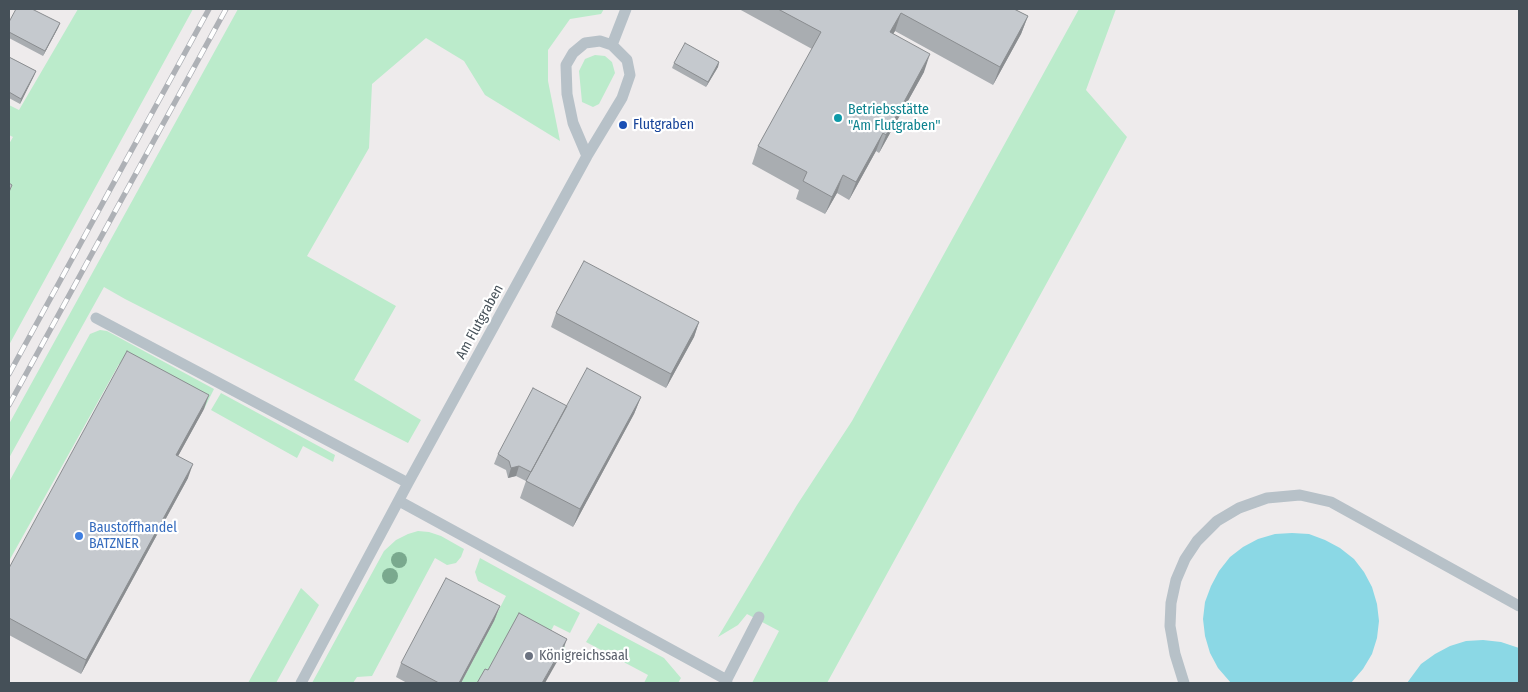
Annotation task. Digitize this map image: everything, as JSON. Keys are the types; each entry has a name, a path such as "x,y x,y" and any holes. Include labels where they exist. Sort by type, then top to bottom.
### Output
{"lane":[{"path":"587,156 573,123 566,94 566,65 573,53 585,43 600,41 612,45 626,9"},
{"name":"Am Flutgraben","path":"301,683 587,156 622,98 630,75 627,60 612,45"},
{"path":"96,318 408,483"},
{"path":"1184,683 1175,654 1170,626 1171,602 1176,580 1185,559 1197,541 1217,521 1239,508 1267,498 1300,496 1332,502 1519,606"},
{"path":"399,501 726,681 759,617"}],"green space":[{"path":"78,9 193,9 9,345 9,144 13,137 9,135 9,105 19,110"},
{"path":"238,9 604,9 601,14 570,19 548,50 548,81 560,141 485,95 464,61 426,38 372,84 369,148 307,256 396,306 354,380 421,420 408,443 104,287 9,458 9,424"},
{"path":"1079,9 1116,9 1086,90 1127,137 827,683 752,683 779,631 747,614 738,625 718,637 797,505 852,421"},
{"path":"595,55 605,56 612,62 615,73 599,104 593,107 582,102 579,71 585,59"},
{"path":"100,330 107,331 214,389 204,409 119,364 9,561 9,482 90,334"},
{"path":"221,393 335,455 333,462 303,446 297,458 211,410"},
{"path":"418,531 441,536 464,549 461,557 456,563 447,565 435,558 372,676 357,677 353,683 312,683 384,551 396,540"},
{"path":"480,558 580,613 570,633 554,625 549,635 564,644 568,659 566,663 559,659 562,653 483,683 461,683 506,596 478,581 475,572"},
{"path":"301,588 319,605 276,683 248,683"},
{"path":"598,623 664,658 681,678 678,683 644,683 648,675 586,642"}],"water":[{"path":"1275,534 1309,534 1340,548 1354,559 1364,572 1372,587 1379,621 1377,638 1372,654 1363,669 1351,683 1231,683 1218,668 1210,653 1205,636 1203,619 1205,602 1211,586 1219,571 1230,557 1243,547 1258,539"},
{"path":"1466,641 1501,642 1519,648 1519,683 1407,683 1421,664 1435,654 1450,646"}],"building":[{"path":"16,9 32,9 60,23 45,51 9,32 9,22"},
{"name":"Betriebsstätte \"Am Flutgraben\"","path":"778,9 1014,9 1028,16 1000,67 901,13 890,32 930,54 886,135 883,133 856,182 843,175 832,197 803,181 807,172 758,146 821,32"},
{"path":"685,43 719,62 708,82 674,63"},
{"path":"9,57 36,71 21,99 9,92"},
{"path":"584,261 699,322 671,374 556,313"},
{"path":"127,351 209,395 176,455 193,464 86,660 9,618 9,568"},
{"path":"587,368 641,397 580,509 526,481"},
{"path":"533,388 567,406 531,472 519,466 511,468 509,461 498,454"},
{"path":"446,578 500,606 459,683 439,683 401,663"},
{"name":"Königreichssaal","path":"519,613 567,639 542,683 477,683 485,669 488,670"}],"railway":[{"path":"9,374 209,9"},
{"path":"9,405 226,9"}],"place":[{"name":"Betriebsstätte \"Am Flutgraben\"","path":"838,118"},
{"name":"Flutgraben","path":"623,125"},
{"name":"Baustoffhandel BATZNER","path":"79,536"},
{"name":"Königreichssaal","path":"529,656"}]}
